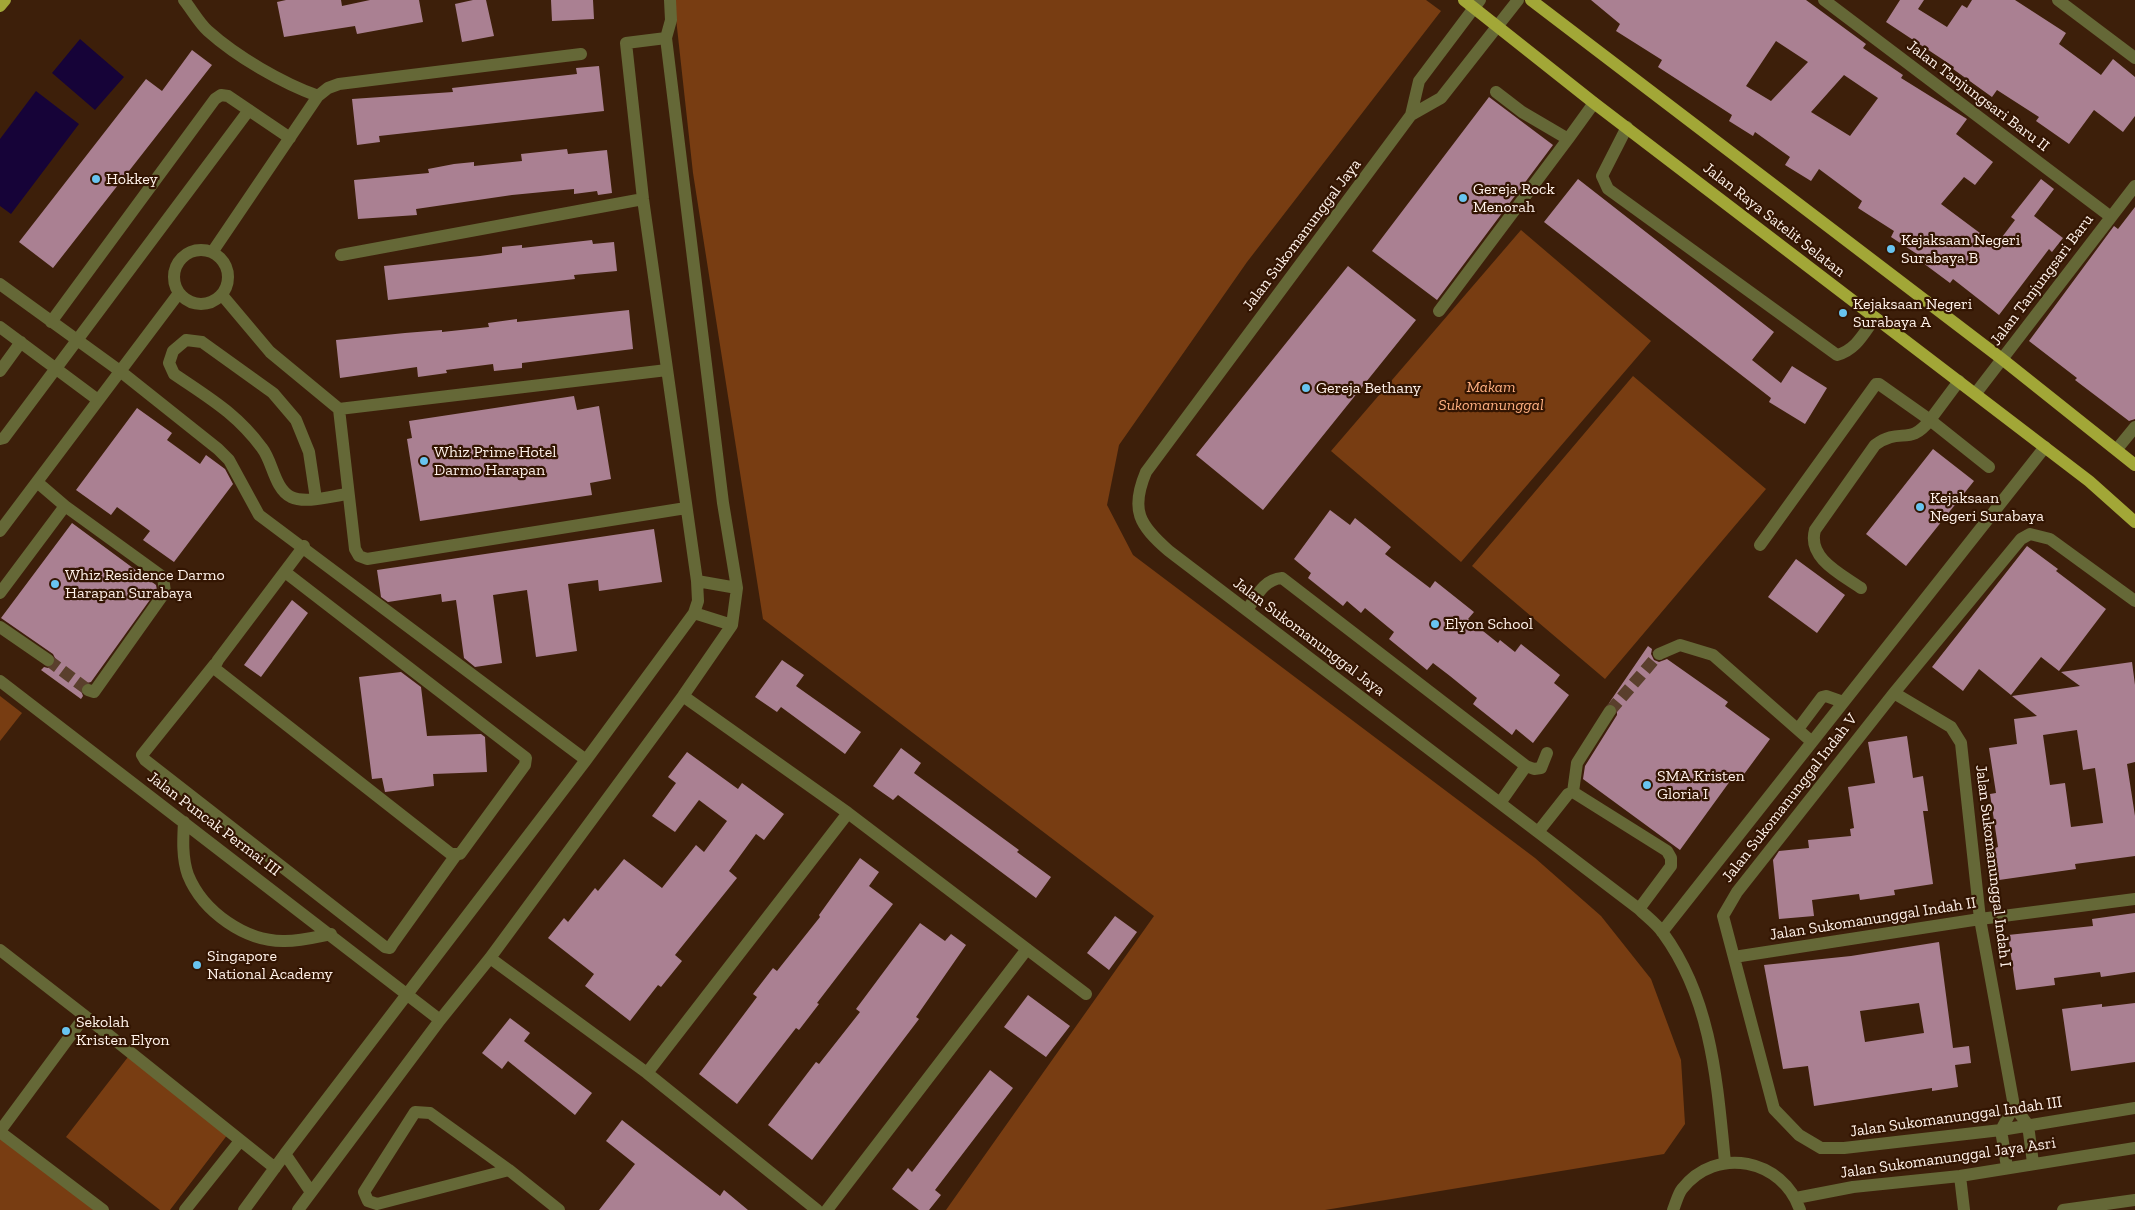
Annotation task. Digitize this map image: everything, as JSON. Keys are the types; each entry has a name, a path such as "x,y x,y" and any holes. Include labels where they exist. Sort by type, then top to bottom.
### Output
{"main road":[{"path":"0,6 4,0"},
{"name":"Jalan Raya Satelit Selatan","path":"1464,0 1477,4 1498,26 1594,103 1976,393 2088,480 2135,522"},
{"name":"Jalan Raya Satelit Selatan","path":"1531,0 2002,359 2135,465"}],"street":[{"path":"184,0 207,30 269,74 292,86 318,96"},
{"path":"298,1210 440,1020 490,958 683,696 732,625 737,588 723,503 666,38 672,12 670,0"},
{"name":"Jalan Sukomanunggal Jaya","path":"1411,114 1441,98 1518,0"},
{"name":"Jalan Tanjungsari Baru II","path":"1824,0 2111,217"},
{"path":"2058,0 2135,58"},
{"name":"Jalan Sukomanunggal Jaya","path":"1477,4 1419,81 1411,114 1146,472 1137,493 1141,521 1153,538 1639,909 1662,932 1680,960 1704,1015 1715,1064 1725,1162"},
{"path":"244,1210 407,993 586,760 694,614 698,602 696,581 642,199 626,43 666,38"},
{"path":"213,251 318,96 328,88 340,84 582,54"},
{"path":"1496,92 1522,112 1568,139"},
{"path":"51,322 215,99 221,95 228,96 290,138"},
{"path":"1439,311 1594,103"},
{"path":"0,439 4,438 249,110"},
{"path":"1627,127 1602,176 1608,189 1837,355 1848,352 1858,342 1875,318"},
{"name":"Jalan Tanjungsari Baru","path":"1976,393 2135,186"},
{"path":"341,255 642,199"},
{"path":"196,250 213,251 226,264 229,280 222,296 208,304 192,303 178,293 173,275 180,259 196,250"},
{"path":"0,284 120,371 218,449 228,460 259,515 304,546 586,760"},
{"path":"0,531 178,293"},
{"path":"222,296 270,352 339,409 355,550 359,556 367,560 686,508"},
{"path":"0,327 98,400"},
{"path":"316,498 306,444 296,420 273,393 202,342 186,340 173,351 169,363 174,374 244,425 266,453 282,490 289,496 298,499 316,498 348,494"},
{"path":"0,371 21,342"},
{"path":"339,409 667,370"},
{"path":"1861,588 1826,564 1815,550 1812,539 1815,530 1876,445 1886,437 1896,434 1911,436 1920,432 1959,381"},
{"path":"1760,545 1876,384 1879,384 1930,420 1989,467"},
{"path":"2117,449 2135,426"},
{"path":"1662,932 2045,447"},
{"path":"36,482 65,506 163,577 165,592 94,692 88,690"},
{"path":"0,593 65,506"},
{"name":"Jalan Sukomanunggal Indah V","path":"1788,1126 1774,1109 1723,916 1729,903 1894,693 2021,539 2030,534 2050,539 2135,601"},
{"path":"286,572 526,758 525,765 466,846 456,855 390,948 145,760 142,755 215,664 304,546"},
{"path":"1247,610 1266,584 1273,579 1282,578 1526,766 1538,770 1541,768 1546,753"},
{"path":"696,581 737,588"},
{"path":"694,614 732,625"},
{"path":"0,627 48,660"},
{"path":"1659,654 1680,645 1713,654 1812,742"},
{"path":"215,664 214,668 456,855"},
{"name":"Jalan Puncak Permai III","path":"0,681 331,934 440,1020"},
{"name":"Jalan Sukomanunggal Indah I","path":"1894,693 1951,727 1961,743 1980,919 2014,1106 2028,1125 2033,1163"},
{"path":"683,696 848,813 1086,994"},
{"path":"1798,729 1822,697 1826,696 1843,702"},
{"path":"1573,792 1577,763 1610,711"},
{"path":"1500,803 1526,766"},
{"path":"1538,832 1568,794 1573,792"},
{"path":"1573,792 1667,851 1671,858 1671,866 1639,909"},
{"path":"647,1073 848,813"},
{"path":"184,822 184,859 189,876 202,899 222,919 259,938 304,940 331,934"},
{"name":"Jalan Sukomanunggal Indah II","path":"1734,957 1980,919 2135,899"},
{"path":"828,1210 1027,949"},
{"path":"0,950 86,1016 275,1168"},
{"path":"490,958 647,1073 817,1210"},
{"path":"86,1016 0,1132 103,1210"},
{"path":"2007,1168 2001,1130 2014,1106"},
{"name":"Jalan Sukomanunggal Indah III","path":"1788,1126 1821,1148 1844,1148 2001,1130 2135,1108"},
{"path":"509,1170 377,1204 371,1203 365,1197 364,1192 415,1112 430,1113 509,1170 559,1210"},
{"path":"185,1210 240,1141"},
{"name":"Jalan Sukomanunggal Jaya Asri","path":"1798,1204 1853,1186 1960,1176 2135,1148"},
{"path":"285,1154 311,1192"},
{"path":"1673,1210 1682,1190 1700,1171 1725,1162 1753,1164 1778,1176 1798,1204"},
{"path":"1960,1176 1964,1210"},
{"path":"2063,1210 2135,1200"}],"green space":[{"path":"674,0 1426,0 1441,11 1247,262 1119,445 1107,505 1133,555 1535,858 1601,916 1651,979 1681,1060 1685,1124 1664,1154 1325,1210 946,1210 1154,916 763,619 693,173"},
{"name":"Makam Sukomanunggal","path":"1521,230 1651,341 1461,562 1331,451"},
{"path":"1633,376 1766,489 1605,679 1472,566"},
{"path":"0,696 22,713 0,741"},
{"path":"128,1057 228,1134 170,1210 160,1210 66,1137"},
{"path":"0,1133 99,1210 0,1210"}],"shaded area":[{"path":"80,39 124,77 95,110 52,73"},
{"path":"36,91 79,124 11,214 0,206 0,139"}],"building":[{"path":"286,0 341,0 342,6 370,0 419,0 423,22 357,34 355,26 284,37 277,2"},
{"path":"473,0 486,0 494,36 462,42 455,4"},
{"path":"551,0 593,0 594,19 552,21"},
{"path":"1591,0 1806,0 1866,44 1863,48 1903,75 1901,78 1967,119 1956,134 1993,162 1975,185 1964,177 1941,204 1996,245 2015,220 2011,217 2041,179 2054,189 2034,216 2063,238 2052,252 2049,249 1999,315 1953,279 1950,283 1915,257 1917,254 1891,237 1894,231 1858,208 1862,201 1819,169 1811,181 1785,165 1790,157 1755,132 1753,136 1729,121 1732,115 1658,67 1662,60 1616,31 1620,24","holes":["1776,41 1808,62 1771,101 1746,86","1844,75 1878,98 1850,136 1811,112"]},
{"path":"1900,0 1924,0 1918,9 1947,27 1962,5 1967,8 1972,0 2015,0 2066,33 2059,44 2101,75 2113,59 2135,77 2135,116 2123,132 2094,110 2069,144 2036,121 2039,117 1997,90 1992,97 1953,69 1954,67 1886,22"},
{"path":"192,50 212,65 53,268 19,242 146,79 162,91"},
{"path":"599,66 604,111 379,136 380,142 357,145 352,99 453,92 452,88 577,74 576,68"},
{"name":"Gereja Rock Menorah","path":"1489,97 1553,145 1437,300 1372,251"},
{"path":"567,149 568,154 607,150 612,193 598,195 597,191 574,194 574,189 512,195 416,209 417,215 358,219 354,180 429,173 428,169 454,164 474,162 474,166 522,161 521,154"},
{"path":"1578,179 1774,332 1752,360 1781,383 1792,366 1827,388 1805,424 1769,402 1771,398 1544,222"},
{"path":"2135,207 2135,419 2129,421 2075,380 2077,378 2029,341 2114,226 2118,229"},
{"path":"592,240 593,244 614,242 617,271 574,275 575,279 388,300 384,266 502,253 502,247 522,245 522,248"},
{"name":"Gereja Bethany","path":"1348,266 1416,320 1263,510 1196,455"},
{"path":"629,310 633,349 522,363 522,368 494,371 493,364 446,370 447,373 418,377 417,367 340,378 336,340 442,330 442,332 489,327 488,323 517,319 517,322"},
{"path":"574,396 577,410 599,406 611,479 590,483 592,495 420,521 407,439 412,438 409,421"},
{"path":"137,408 172,433 167,440 200,464 206,455 225,469 233,484 174,562 143,540 150,531 117,507 111,515 76,490"},
{"name":"Kejaksaan Negeri Surabaya","path":"1933,449 1974,481 1906,566 1866,534"},
{"name":"Elyon School","path":"1330,510 1350,525 1355,518 1391,547 1385,554 1430,588 1435,581 1474,612 1468,619 1498,643 1500,640 1515,652 1521,644 1560,675 1554,683 1569,695 1533,743 1516,729 1512,735 1473,704 1477,698 1433,663 1427,670 1389,639 1394,632 1365,608 1361,613 1347,601 1343,606 1308,578 1311,573 1294,559"},
{"path":"72,523 156,585 157,590 91,682 82,684 80,688 83,696 81,699 41,670 44,667 48,668 54,665 56,660 53,654 1,618"},
{"path":"654,529 662,582 599,591 598,580 568,584 577,651 536,657 527,590 493,595 502,663 475,667 464,658 456,600 442,602 441,594 388,602 381,597 377,570"},
{"path":"2027,546 2106,609 2059,671 2041,657 2011,695 1979,669 1963,691 1932,667"},
{"path":"1796,559 1845,595 1817,633 1768,597"},
{"path":"292,600 308,613 261,677 244,665"},
{"path":"1648,646 1652,649 1651,654 1654,660 1659,662 1667,659 1728,702 1725,706 1770,739 1739,781 1733,777 1680,850 1583,779 1585,766 1617,715 1617,707 1609,703"},
{"path":"782,660 804,675 796,686 861,732 845,754 781,707 777,712 755,697"},
{"path":"2132,662 2135,685 2135,762 2127,764 2135,816 2135,856 2075,864 2076,869 1999,880 1995,848 1998,847 1990,794 1996,793 1989,748 2017,744 2014,719 2037,716 2012,696 2080,686 2061,672","holes":["2077,730 2083,770 2095,768 2103,823 2071,827 2065,783 2050,785 2043,735"]},
{"path":"401,672 421,687 427,736 481,734 485,737 487,772 433,774 434,786 385,792 382,778 372,779 359,677"},
{"path":"1907,736 1913,778 1923,776 1928,811 1923,811 1933,884 1894,890 1895,895 1860,900 1859,894 1812,900 1814,916 1779,919 1773,860 1779,851 1809,848 1808,840 1851,836 1850,829 1854,828 1848,787 1875,783 1868,742"},
{"path":"901,748 921,763 914,773 1019,850 1017,852 1051,877 1036,898 898,795 893,800 873,786"},
{"path":"687,752 738,789 742,783 784,814 764,840 756,834 729,871 737,878 675,955 682,961 661,987 658,985 630,1021 585,986 594,974 548,938 564,918 568,922 595,888 598,891 624,859 662,888 696,845 704,852 727,821 699,800 675,832 652,816 676,783 668,777"},
{"path":"860,858 879,872 869,886 893,904 817,1003 819,1004 799,1030 796,1028 737,1104 699,1074 757,997 753,994 773,968 777,971 820,917 819,915"},
{"path":"2135,913 2135,972 2101,977 2100,972 2054,978 2055,985 2016,990 2008,935 2093,926 2092,919"},
{"path":"1115,916 1137,932 1109,970 1087,953"},
{"path":"920,923 945,941 951,934 966,945 916,1017 919,1019 812,1160 768,1125 816,1062 819,1064 860,1012 856,1009"},
{"path":"1939,942 1953,1048 1969,1046 1971,1063 1955,1065 1958,1087 1932,1091 1932,1088 1814,1106 1808,1066 1783,1069 1764,965 1851,956","holes":["1919,1003 1924,1033 1865,1042 1860,1011"]},
{"path":"1028,995 1070,1026 1046,1057 1004,1027"},
{"path":"2135,1003 2135,1062 2071,1071 2062,1009 2102,1004 2102,1007"},
{"path":"510,1018 530,1033 524,1041 592,1093 575,1115 508,1061 502,1069 482,1053"},
{"path":"990,1070 1013,1088 935,1190 941,1195 929,1210 919,1210 892,1189 908,1168 912,1172"},
{"path":"622,1120 720,1196 724,1190 748,1210 599,1210 635,1164 606,1141"}],"tunnel":[{"path":"1610,711 1659,654"},
{"path":"48,660 88,690"}],"place":[{"name":"Hokkey","path":"96,179"},
{"name":"Gereja Rock Menorah","path":"1463,198"},
{"name":"Kejaksaan Negeri Surabaya B","path":"1891,249"},
{"name":"Kejaksaan Negeri Surabaya A","path":"1843,313"},
{"name":"Gereja Bethany","path":"1306,388"},
{"name":"Whiz Prime Hotel Darmo Harapan","path":"424,461"},
{"name":"Kejaksaan Negeri Surabaya","path":"1920,507"},
{"name":"Whiz Residence Darmo Harapan Surabaya","path":"55,584"},
{"name":"Elyon School","path":"1435,624"},
{"name":"SMA Kristen Gloria I","path":"1647,785"},
{"name":"Singapore National Academy","path":"197,965"},
{"name":"Sekolah Kristen Elyon","path":"66,1031"}]}
